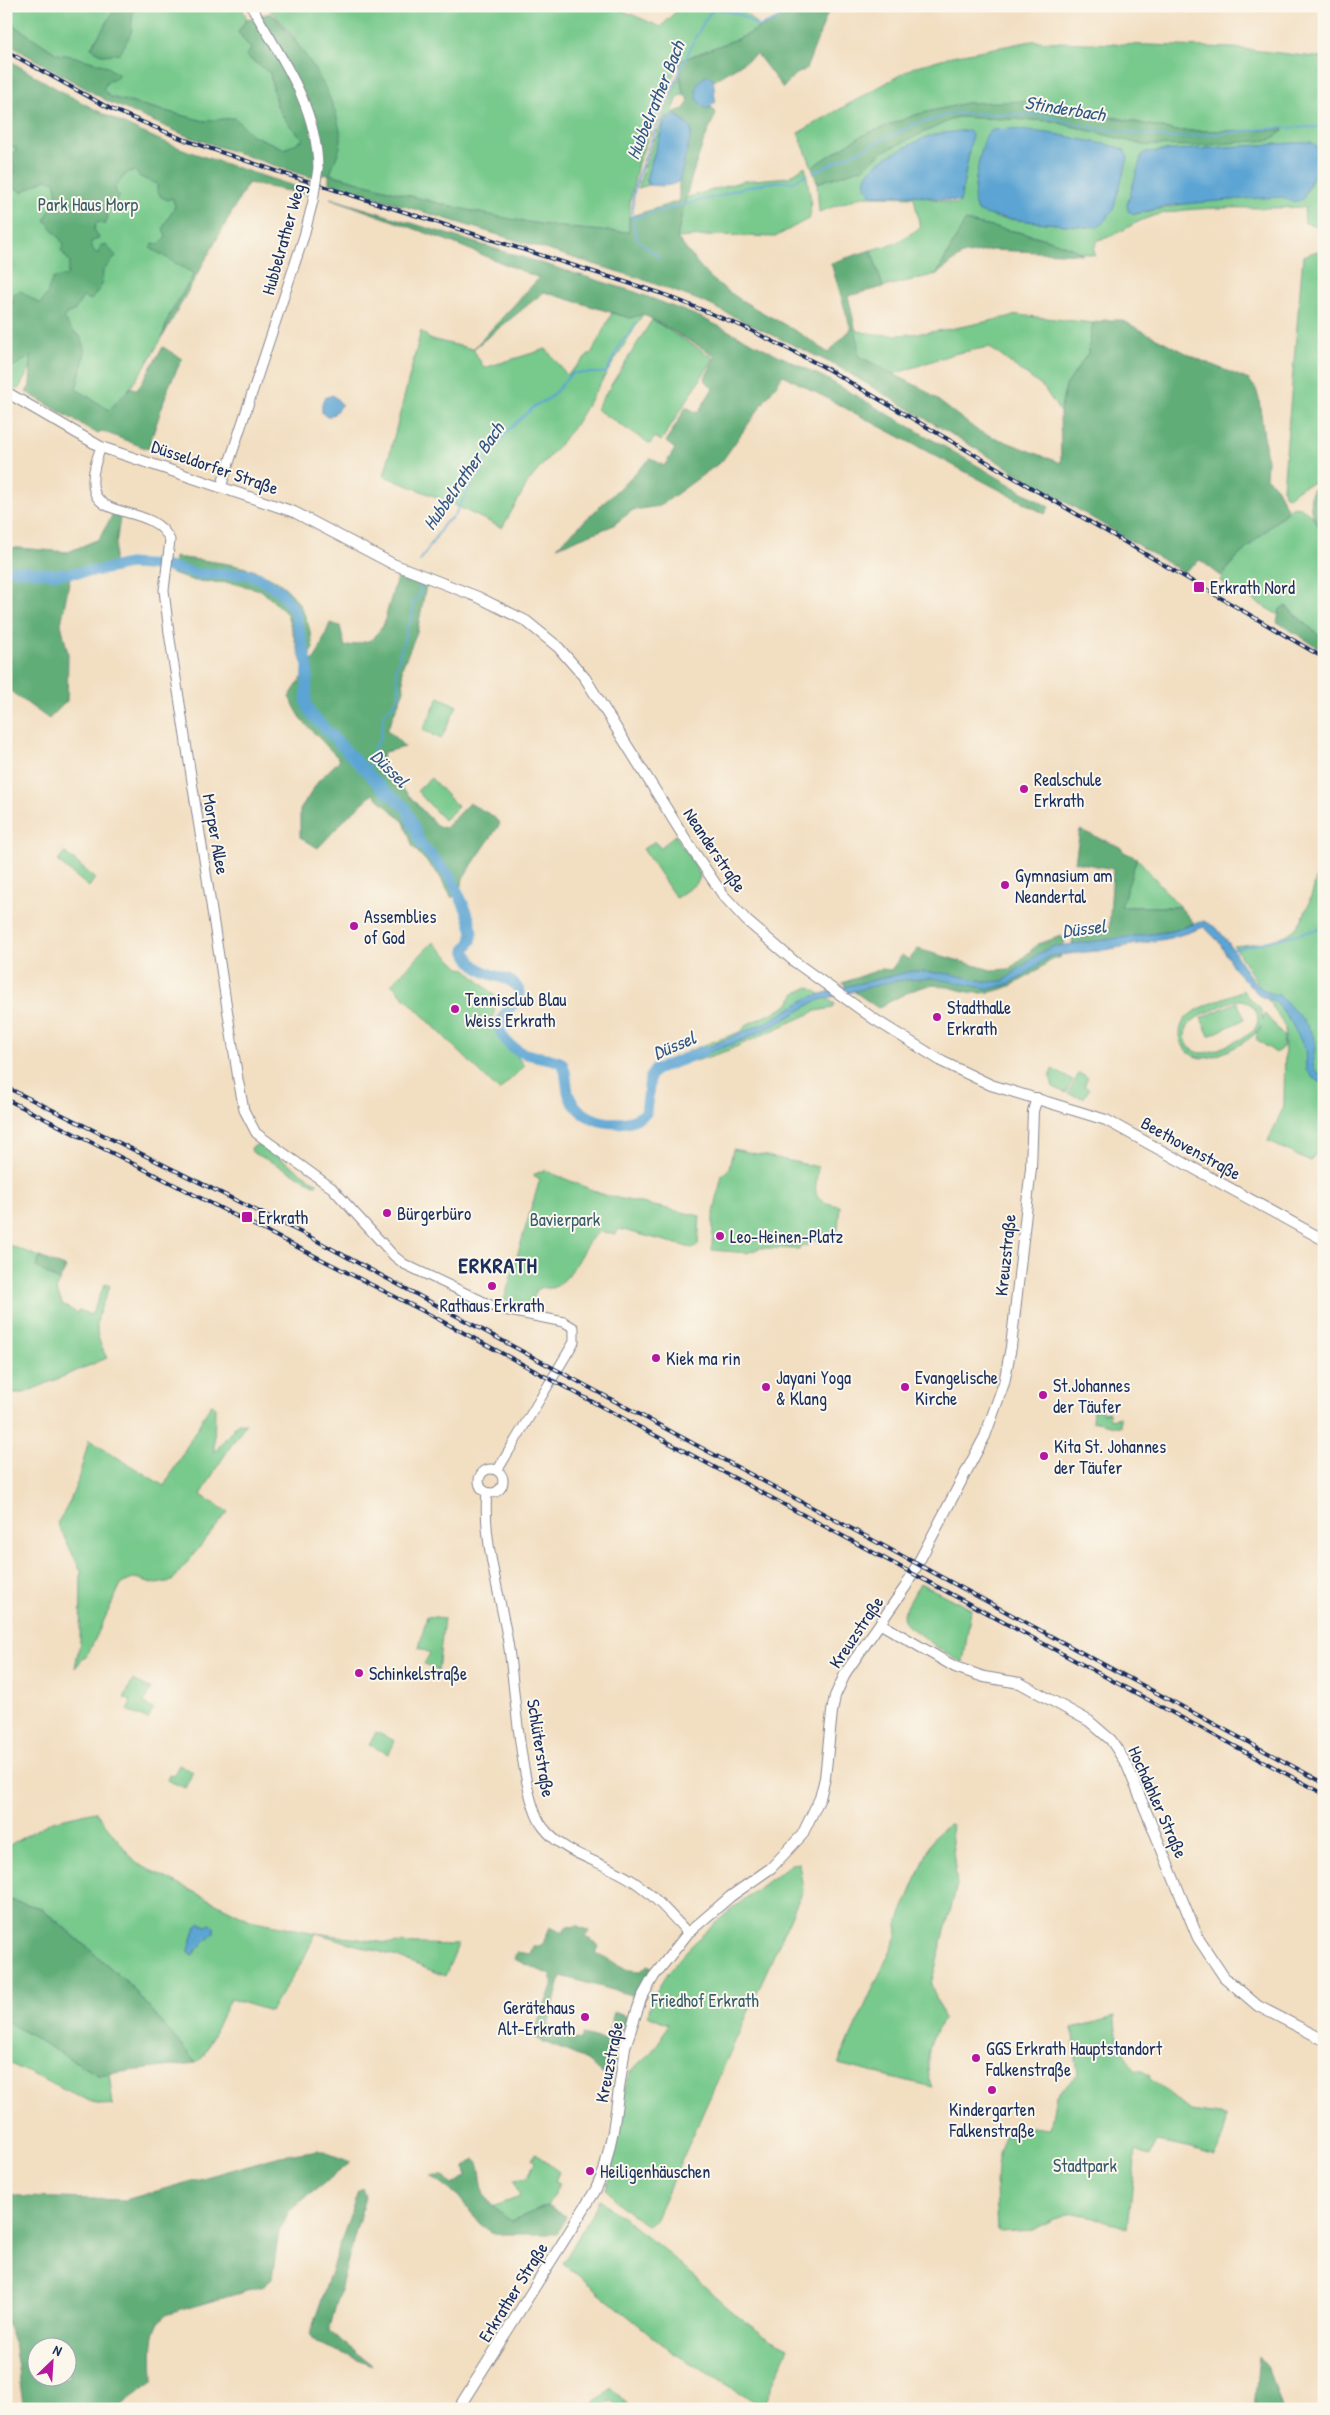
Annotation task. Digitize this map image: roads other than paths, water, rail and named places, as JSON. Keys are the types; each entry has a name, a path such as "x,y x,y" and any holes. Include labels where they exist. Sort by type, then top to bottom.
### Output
{"main road":[{"name":"Düsseldorfer Straße","path":"6,392 101,446 294,512 377,556 414,572"},
{"name":"Neanderstraße","path":"414,572 494,604 526,621 558,647 579,670 608,712 685,838 723,895 747,921 824,985 943,1062 991,1085 1037,1098"},
{"name":"Kreuzstraße","path":"595,2191 606,2161 613,2131 620,2072 633,2019 641,1998 654,1976 688,1933 731,1896 771,1868 802,1836 820,1798 835,1696 850,1664 881,1624 906,1586 970,1466 993,1416 1010,1354 1029,1193 1033,1111 1037,1098"},
{"name":"Beethovenstraße","path":"1037,1098 1106,1120 1324,1240"},
{"name":"Hochdahler Straße","path":"881,1624 955,1667 984,1678 1020,1683 1102,1730 1111,1740 1127,1765 1194,1930 1224,1977 1258,2006 1324,2040"},
{"name":"Erkrather Straße","path":"458,2409 595,2191"}],"street":[{"name":"Hubbelrather Weg","path":"221,486 301,245 314,201 318,168 314,132 302,95 251,6"},
{"name":"Morper Allee","path":"101,446 93,477 94,494 105,504 164,529 170,540 164,590 186,736 187,762 244,1110 256,1133 320,1178 362,1219 394,1256 404,1264 499,1309 564,1322 574,1328 574,1342 497,1471"},
{"path":"486,1471 497,1471 502,1477 502,1484 497,1491 488,1492 480,1484 480,1477 486,1471"},
{"name":"Schlüterstraße","path":"488,1492 487,1522 490,1548 508,1640 528,1784 537,1816 542,1826 565,1847 632,1880 688,1933"}],"water":[{"path":"706,76 713,79 716,102 707,109 700,104 696,93 699,81"},
{"path":"672,116 679,117 691,128 691,135 679,181 669,185 649,185 646,179 665,120"},
{"path":"1011,129 1055,134 1124,150 1128,158 1113,210 1100,226 1087,227 1010,219 977,210 974,195 975,185 979,161 987,134 993,130"},
{"path":"969,130 972,135 960,202 915,195 870,194 866,185 866,177 870,170 885,158 927,137"},
{"path":"1311,142 1316,145 1320,160 1303,199 1293,202 1283,197 1242,199 1172,205 1135,214 1128,211 1127,205 1142,155 1146,152"},
{"path":"333,395 342,404 334,414 327,417 322,413 322,404 324,398"},
{"path":"1203,921 1214,927 1224,936 1256,984 1266,991 1279,995 1305,1023 1315,1043 1313,1066 1318,1073 1324,1075 1324,1084 1313,1078 1306,1070 1305,1049 1291,1022 1278,1005 1272,1000 1260,996 1235,970 1219,942 1204,927 1171,938 1104,950 1050,956 1022,977 1006,985 989,989 933,978 894,981 816,1001 777,1024 738,1042 692,1059 690,1055 771,1020 808,998 848,986 912,971 951,974 987,982 1003,981 1037,955 1051,947 1173,931"},
{"path":"200,1923 206,1926 211,1924 214,1927 214,1933 191,1955 189,1951 195,1929"}],"waterway":[{"name":"Hubbelrather Bach","path":"659,258 654,252 643,245 637,237 633,217 634,192 657,126 695,38 715,8 741,15 758,27 776,20 794,6"},
{"name":"Stinderbach","path":"814,172 916,124 953,113 1040,115 1088,127 1171,138 1276,128 1324,127"},
{"name":"Stinderbach","path":"634,218 717,197 750,186 772,182 793,182 807,174"},
{"name":"Hubbelrather Bach","path":"420,561 445,523 454,516 474,480 481,473 485,462 490,458 505,433 536,405 550,398 572,373 606,373 622,340 630,335 637,323"},
{"name":"Düssel","path":"6,569 55,574 96,571 129,564 164,566 200,574 245,574 257,577 280,591 294,610 308,666 306,703 311,714 381,787 406,808 421,844 451,878 467,912 473,932 471,941 465,950 470,960 484,972 506,979 517,987 519,993 517,999 502,1017 500,1025 501,1033 508,1043 521,1052 562,1063 568,1094 576,1107 594,1119 616,1123 637,1119 646,1113 650,1077 655,1070 704,1051"},
{"name":"Hubbelrather Bach","path":"368,771 374,747 380,740 384,714 395,703 400,693 396,671 407,628 413,615 413,603 420,595 420,585"},
{"path":"1231,950 1324,928"}],"railway":[{"path":"6,51 109,108 185,140 285,174 663,294 744,327 822,366 1324,658"},
{"path":"6,1087 308,1236 1324,1783"},
{"path":"6,1099 423,1311 1324,1794"}],"place":[{"name":"Erkrath Nord","path":"1199,587"},
{"name":"Realschule Erkrath","path":"1024,789"},
{"name":"Gymnasium am Neandertal","path":"1005,885"},
{"name":"Assemblies of God","path":"354,926"},
{"name":"Tennisclub Blau Weiss Erkrath","path":"455,1009"},
{"name":"Stadthalle Erkrath","path":"937,1017"},
{"name":"Bürgerbüro","path":"387,1213"},
{"name":"Erkrath","path":"247,1217"},
{"name":"Leo-Heinen-Platz","path":"720,1236"},
{"name":"Rathaus Erkrath","path":"492,1286"},
{"name":"Kiek ma rin","path":"656,1358"},
{"name":"Jayani Yoga & Klang","path":"766,1387"},
{"name":"Evangelische Kirche","path":"905,1387"},
{"name":"St.Johannes der Täufer","path":"1043,1395"},
{"name":"Kita St. Johannes der Täufer","path":"1044,1456"},
{"name":"Schinkelstraße","path":"359,1673"},
{"name":"Gerätehaus Alt-Erkrath","path":"585,2017"},
{"name":"GGS Erkrath Hauptstandort Falkenstraße","path":"976,2058"},
{"name":"Kindergarten Falkenstraße","path":"992,2090"},
{"name":"Heiligenhäuschen","path":"590,2171"}],"district":[{"name":"ERKRATH","path":"498,1265"}],"park label":[{"name":"Park Haus Morp","path":"88,204"},
{"name":"Bavierpark","path":"565,1219"},
{"name":"Friedhof Erkrath","path":"705,2000"},
{"name":"Stadtpark","path":"1085,2165"}]}
